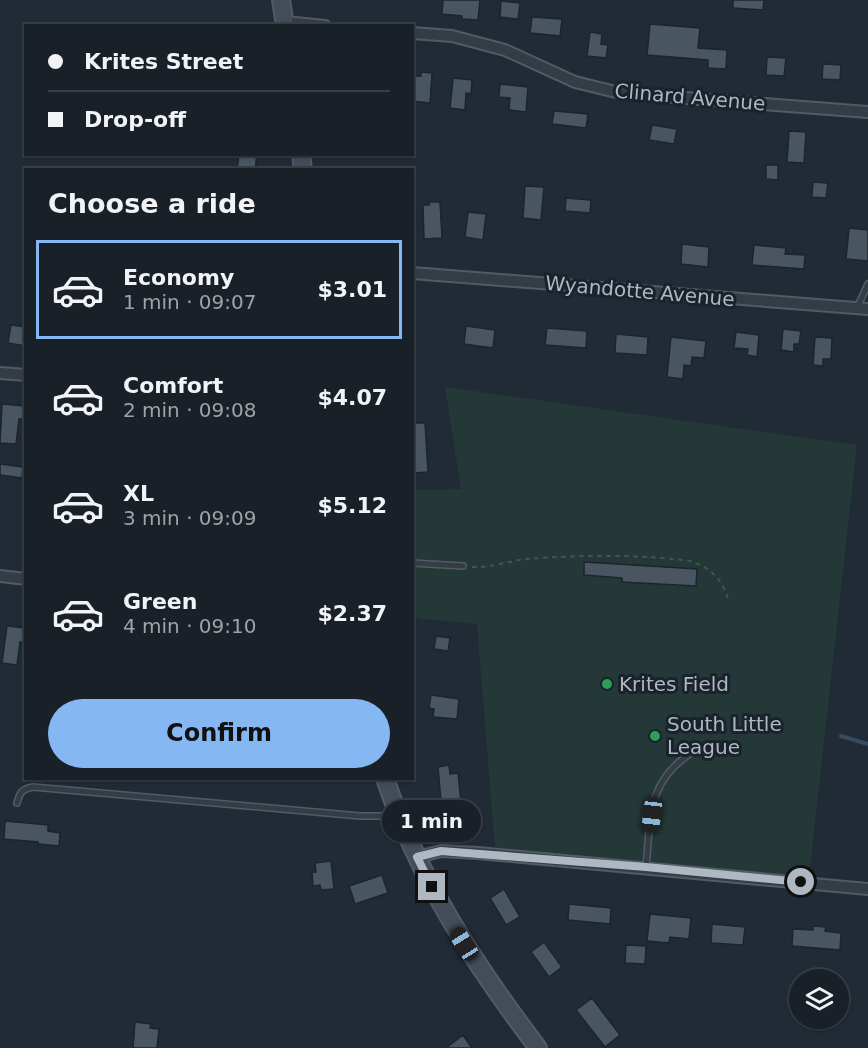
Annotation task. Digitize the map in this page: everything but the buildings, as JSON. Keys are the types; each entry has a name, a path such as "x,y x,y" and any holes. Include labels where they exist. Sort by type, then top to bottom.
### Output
{"main road":[{"path":"281,0 285,24"},
{"path":"386,780 417,857 454,929 482,972 538,1048"}],"street":[{"name":"Clinard Avenue","path":"414,33 452,36 505,50 576,82 620,93 868,112"},
{"name":"Wyandotte Avenue","path":"414,273 863,309"},
{"path":"0,373 24,375"},
{"path":"0,576 24,579"},
{"path":"417,857 428,852 459,852 646,867 868,889"}],"lane":[{"path":"863,309 868,284"},
{"path":"414,563 463,566"},
{"path":"646,867 657,790 672,766 694,751"},
{"path":"17,803 20,793 25,788 33,787 360,816 399,816"}],"path":[{"path":"463,566 485,567 524,560 561,557 682,560 701,564 719,577 729,602"}],"green space":[{"name":"South Little League","path":"445,387 857,445 809,877 495,848 477,624 414,618 414,490 461,489"}],"waterway":[{"path":"841,736 868,744"}],"place":[{"name":"Krites Field","path":"607,684"},
{"name":"South Little League","path":"655,736"}],"route":[{"path":"432,887 417,857 428,852 441,851 801,882"}]}
